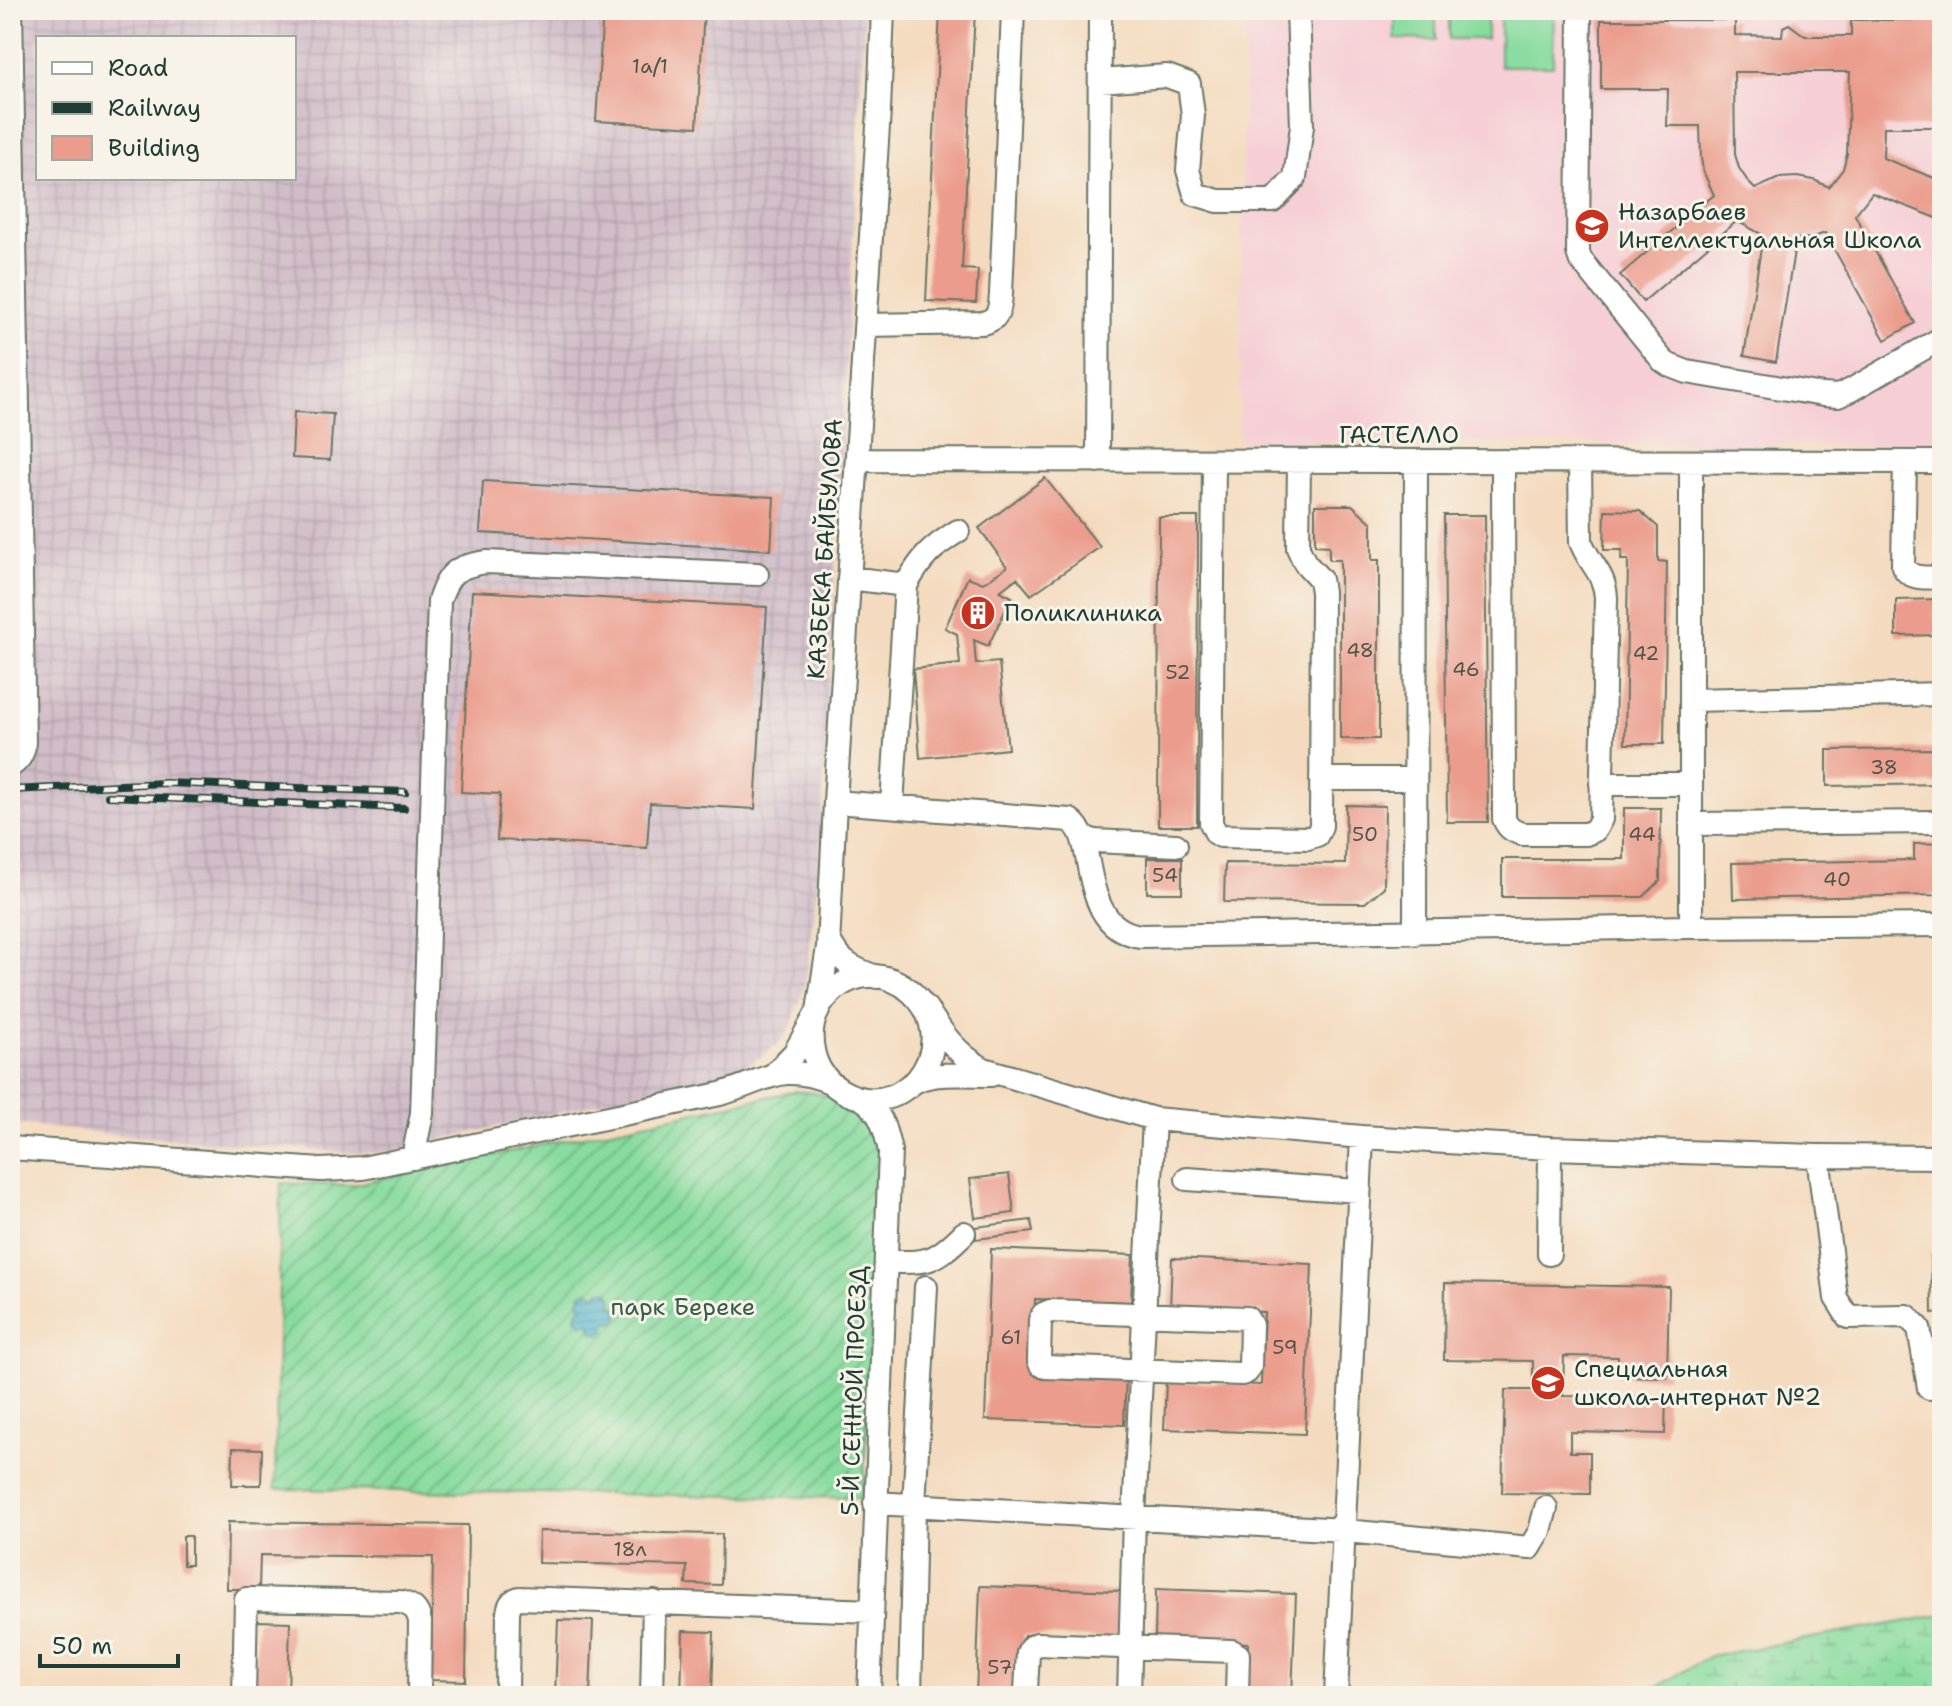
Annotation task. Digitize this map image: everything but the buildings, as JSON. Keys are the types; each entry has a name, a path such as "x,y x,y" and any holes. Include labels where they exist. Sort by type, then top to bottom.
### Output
{"street":[{"path":"10,766 21,756 24,746 11,10"},
{"name":"КАЗБЕКА БАЙБУЛОВА","path":"773,1075 795,1052 818,1011 827,956 883,10"},
{"path":"866,325 982,323 992,321 1000,310 1013,10"},
{"path":"1098,461 1100,10"},
{"path":"1100,81 1167,76 1189,84 1193,115 1188,170 1195,194 1218,201 1273,201 1295,178 1302,126 1298,10"},
{"path":"1580,10 1580,259 1663,361 1687,372 1838,396 1942,338"},
{"name":"ГАСТЕЛЛО","path":"857,460 1942,462"},
{"path":"1214,461 1212,829 1226,837 1314,837 1321,826 1322,586 1298,548 1299,461"},
{"path":"1415,933 1416,461"},
{"path":"1503,461 1504,819 1508,827 1522,834 1592,832 1601,819 1606,589 1600,572 1581,542 1580,461"},
{"path":"1691,462 1691,927"},
{"path":"1905,462 1903,566 1911,576 1942,577"},
{"path":"892,805 906,585 935,546 958,531"},
{"path":"413,1158 422,1113 439,601 446,582 456,570 486,562 757,574"},
{"path":"849,578 906,585"},
{"path":"1691,700 1942,694"},
{"path":"1321,779 1415,779"},
{"path":"1601,784 1691,784"},
{"path":"835,802 1070,820 1078,826 1098,902 1107,918 1117,929 1141,936 1942,925"},
{"path":"1691,824 1942,822"},
{"path":"1082,837 1095,841 1176,845"},
{"path":"828,937 837,955 846,963 907,987 921,1000 955,1049 976,1065 1154,1119 1362,1137 1550,1148 1942,1157"},
{"path":"830,1082 818,1067 812,1049 812,1030 818,1011 828,996 843,984 861,978 880,977"},
{"path":"890,1151 893,1115 909,1086 927,1065 933,1046 932,1027 926,1008"},
{"path":"10,1148 321,1170 363,1168 720,1094 773,1075 798,1072 812,1075 861,1098 882,1098 909,1086 949,1076 1001,1075"},
{"name":"5-Й СЕННОЙ ПРОЕЗД","path":"861,1098 880,1118 890,1151 869,1696"},
{"path":"1129,1696 1134,1517 1154,1119"},
{"path":"1336,1696 1362,1137"},
{"path":"1549,1254 1550,1148"},
{"path":"1818,1156 1836,1298 1848,1317 1907,1316 1919,1328 1929,1388"},
{"path":"1187,1179 1358,1191"},
{"path":"886,1262 931,1259 945,1252 964,1233"},
{"path":"910,1696 914,1505 926,1287"},
{"path":"1050,1311 1143,1314 1247,1318 1251,1325 1250,1367 1242,1374 1045,1367 1039,1361 1041,1317 1050,1311"},
{"path":"875,1503 1345,1530 1530,1548 1540,1531 1546,1508"},
{"path":"507,1696 509,1606 513,1600 525,1597 872,1611"},
{"path":"244,1696 246,1599 408,1604 419,1613 419,1696"},
{"path":"652,1696 654,1602"},
{"path":"1029,1696 1026,1691 1028,1653 1034,1645 1235,1652 1238,1658 1237,1696"}],"shaded area":[{"path":"10,10 865,10 819,865 806,979 790,1028 780,1042 765,1054 720,1074 389,1152 355,1153 10,1123"},
{"name":"Назарбаев Интеллектуальная Школа","path":"1245,10 1942,10 1942,446 1239,441"}],"green space":[{"path":"1395,10 1436,10 1436,40 1395,39"},
{"path":"1449,10 1487,10 1487,39 1449,39"},
{"path":"1500,10 1554,10 1553,66 1500,66"},
{"name":"парк Береке","path":"795,1091 824,1095 846,1104 863,1120 880,1145 863,1498 275,1489 281,1183 351,1185"},
{"path":"1942,1615 1942,1696 1641,1696 1710,1656"}],"water":[{"path":"589,1290 596,1295 601,1290 609,1291 613,1299 611,1304 619,1309 617,1320 607,1321 601,1334 593,1332 590,1322 583,1324 576,1318 578,1310 583,1307 579,1302 581,1294"}],"railway":[{"path":"10,790 165,783 405,792"},
{"path":"108,796 404,808"}],"place":[{"name":"Назарбаев Интеллектуальная Школа","path":"1592,226"},
{"name":"Поликлиника","path":"978,613"},
{"name":"Специальная школа-интернат №2","path":"1548,1383"}]}
